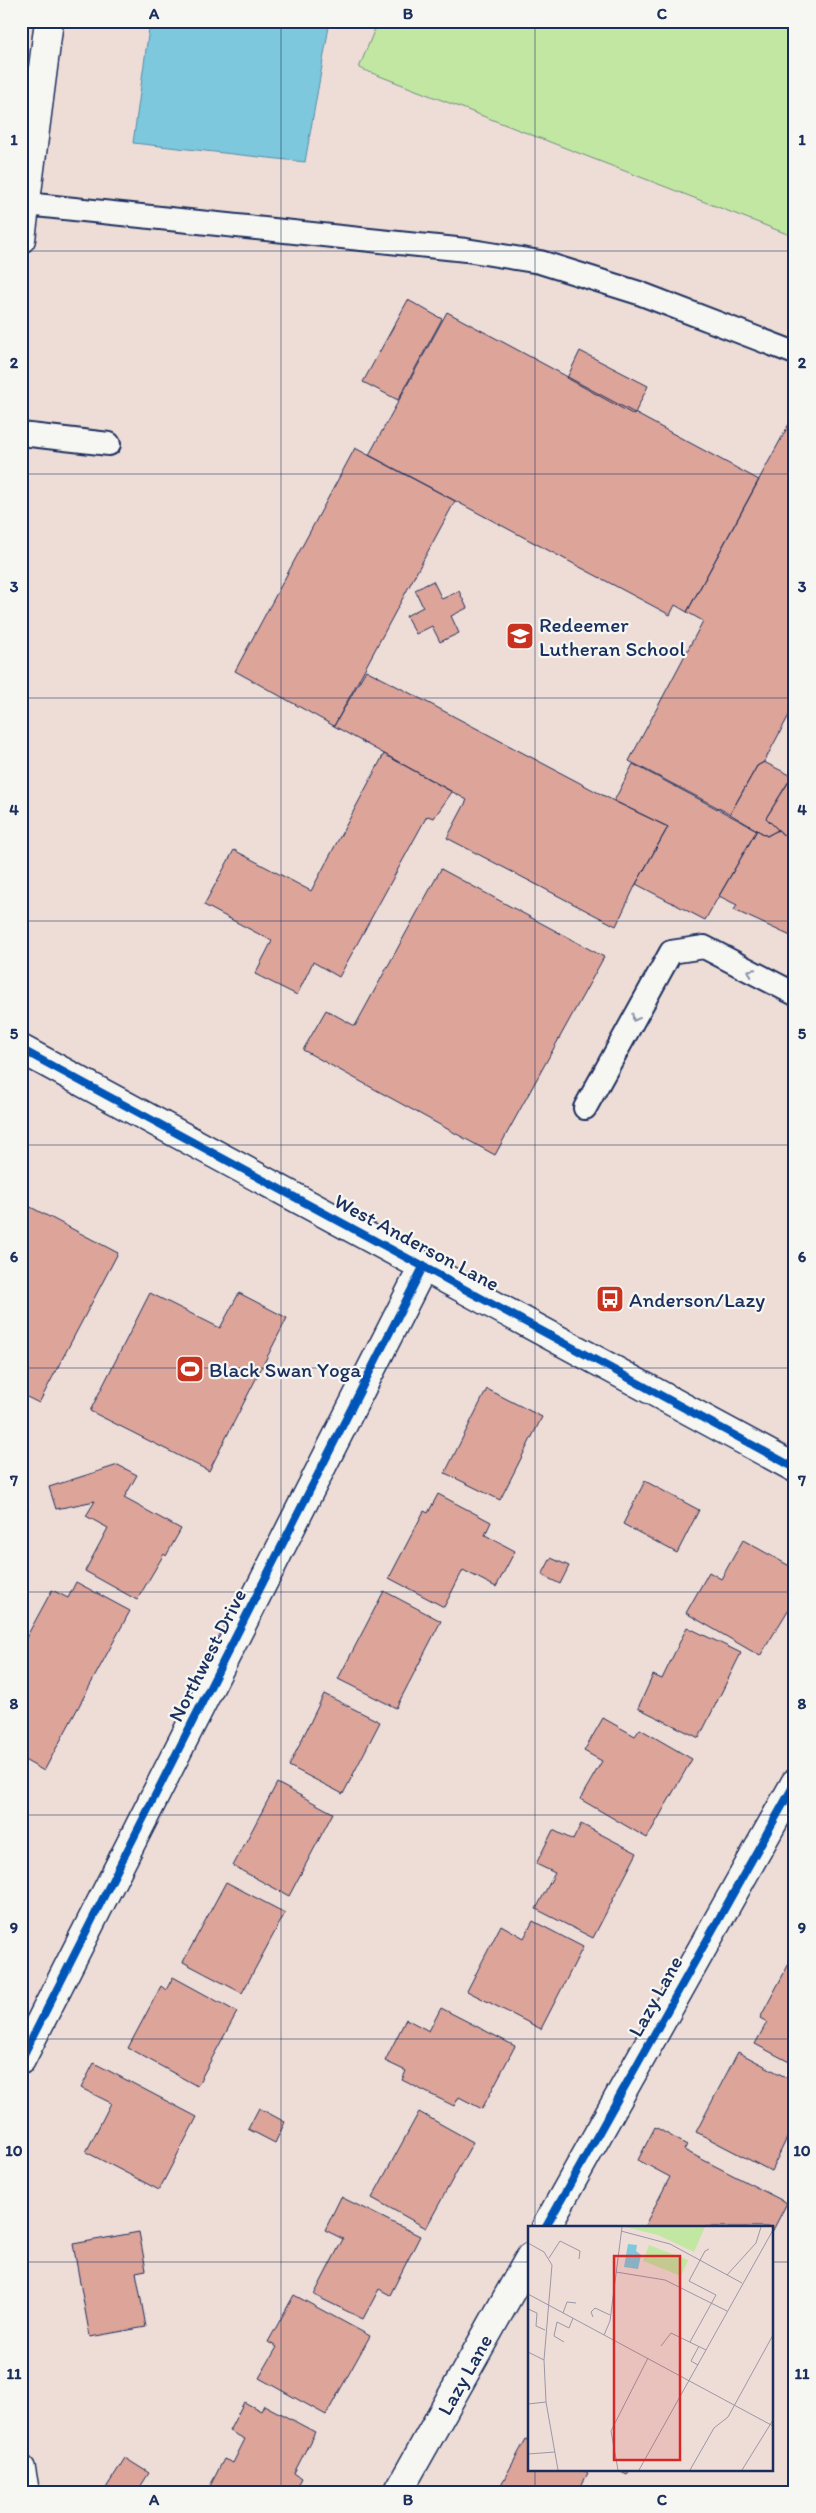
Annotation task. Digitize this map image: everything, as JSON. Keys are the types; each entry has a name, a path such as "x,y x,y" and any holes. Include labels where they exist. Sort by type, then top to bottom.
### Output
{"street":[{"path":"21,239 49,21"},
{"name":"West Anderson Lane","path":"21,1050 795,1468"},
{"name":"Northwest Drive","path":"21,2060 424,1266"},
{"name":"Lazy Lane","path":"547,2226 795,1783"},
{"name":"Lazy Lane","path":"398,2492 528,2261"},
{"path":"21,2469 25,2492"}],"lane":[{"path":"26,204 466,250 540,262 639,293 795,353"},
{"path":"21,434 109,444"},
{"path":"585,1108 671,952 704,947 795,994"}],"green space":[{"path":"378,21 795,21 795,237 359,68"}],"water":[{"path":"150,21 330,21 305,162 133,143"}],"building":[{"path":"408,300 442,319 398,400 363,382"},
{"path":"447,312 759,480 687,612 675,605 670,615 369,455"},
{"path":"580,351 648,386 634,415 567,378"},
{"path":"795,413 795,704 764,762 757,766 730,814 629,761 703,621 687,612"},
{"path":"355,448 455,501 334,726 235,671"},
{"path":"433,581 442,599 459,591 467,608 451,616 459,633 440,642 432,626 416,634 406,616 423,607 415,590"},
{"path":"366,670 614,801 668,827 636,884 616,926 447,838 467,800 334,726"},
{"path":"384,754 452,792 434,818 427,816 339,977 313,962 297,995 255,974 272,941 204,905 234,850 311,891"},
{"path":"764,762 792,776 766,818 778,830 767,836 730,814 757,766"},
{"path":"633,764 757,830 705,920 636,884 668,827 614,801"},
{"path":"795,772 795,846 766,818"},
{"path":"757,830 767,836 778,830 795,846 795,938 734,910 737,905 719,896"},
{"path":"441,869 604,957 495,1155 303,1050 326,1010 355,1026"},
{"path":"21,1202 118,1253 39,1403 21,1394"},
{"path":"150,1293 220,1328 239,1293 287,1318 209,1471 90,1411"},
{"path":"487,1389 542,1417 500,1500 445,1473"},
{"path":"118,1465 137,1475 124,1498 181,1529 137,1600 85,1571 108,1528 86,1516 95,1501 56,1509 49,1487"},
{"path":"645,1481 699,1510 677,1553 623,1524"},
{"path":"438,1494 491,1522 485,1535 515,1551 496,1587 463,1570 444,1607 389,1578 424,1511 428,1513"},
{"path":"21,1505 28,1509 21,1521"},
{"path":"743,1540 795,1569 795,1599 760,1656 686,1613 709,1572 721,1579"},
{"path":"551,1558 569,1566 560,1584 542,1575"},
{"path":"76,1582 130,1611 44,1771 21,1758 21,1647 52,1590 68,1598"},
{"path":"384,1591 441,1621 396,1708 338,1679"},
{"path":"687,1627 741,1653 699,1738 638,1708 653,1675 662,1679"},
{"path":"324,1694 380,1722 343,1794 289,1766"},
{"path":"603,1718 635,1736 640,1729 692,1759 647,1838 580,1799 602,1761 584,1751"},
{"path":"277,1783 333,1813 289,1896 233,1866"},
{"path":"581,1824 637,1853 593,1938 536,1909 555,1873 536,1864 553,1830 573,1840"},
{"path":"226,1882 285,1913 242,1993 183,1962"},
{"path":"533,1921 583,1947 541,2029 467,1991 501,1925 524,1938"},
{"path":"792,1958 795,1960 795,2065 755,2044 767,2022 760,2018"},
{"path":"173,1977 237,2012 197,2086 128,2048 161,1986 166,1990"},
{"path":"441,2008 515,2046 482,2109 459,2097 454,2106 402,2080 406,2071 385,2061 406,2019 429,2031"},
{"path":"738,2052 795,2082 795,2140 788,2136 771,2171 696,2132"},
{"path":"94,2063 197,2117 159,2190 86,2152 111,2103 81,2088"},
{"path":"259,2108 285,2122 275,2143 248,2129"},
{"path":"419,2112 473,2142 426,2228 372,2198"},
{"path":"655,2127 687,2145 684,2150 787,2203 774,2228 774,2226 645,2226 670,2177 638,2160"},
{"path":"341,2197 420,2236 390,2295 379,2289 363,2319 314,2295 343,2239 325,2230"},
{"path":"139,2232 146,2270 136,2272 146,2327 90,2337 73,2244"},
{"path":"294,2295 370,2336 326,2415 259,2378 277,2347 268,2342"},
{"path":"244,2402 261,2411 264,2405 315,2432 294,2473 301,2478 294,2492 222,2492 210,2486 224,2459 233,2463 245,2439 229,2431"},
{"path":"526,2439 528,2440 528,2470 584,2470 588,2473 581,2486 593,2492 497,2492"},
{"path":"125,2458 149,2473 137,2492 111,2492 106,2488"},
{"path":"617,2470 630,2470 627,2475"}],"cycle path":[{"path":"21,1049 795,1468"},
{"path":"21,2060 424,1265"},
{"path":"547,2226 795,1783"}],"place":[{"name":"Redeemer Lutheran School","path":"520,636"},
{"name":"Anderson/Lazy","path":"610,1299"},
{"name":"Black Swan Yoga","path":"190,1369"}]}
